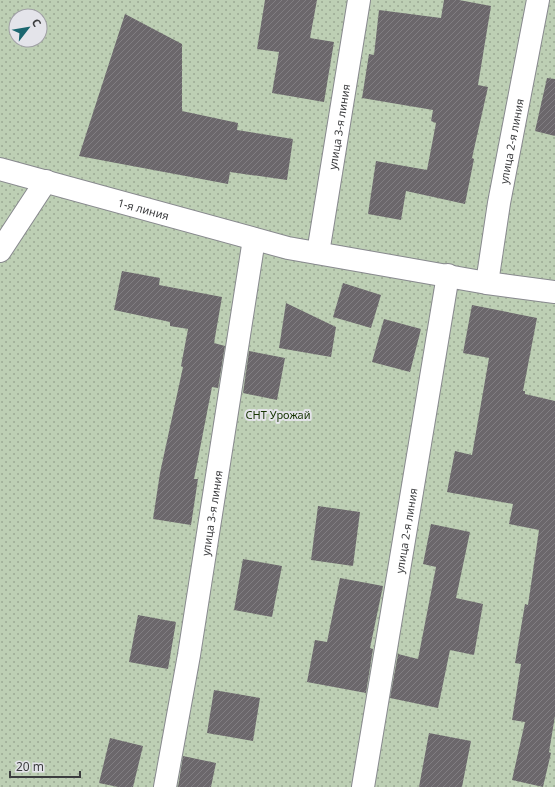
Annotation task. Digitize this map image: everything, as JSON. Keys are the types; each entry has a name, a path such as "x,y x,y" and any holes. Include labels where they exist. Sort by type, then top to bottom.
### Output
{"street":[{"name":"улица 3-я линия","path":"318,253 360,0"},
{"name":"улица 2-я линия","path":"487,282 499,202 538,0"},
{"name":"1-я линия","path":"0,169 288,248 555,292"},
{"path":"0,251 46,181"},
{"name":"улица 3-я линия","path":"165,787 189,655 254,239"},
{"name":"улица 2-я линия","path":"363,787 448,275"}],"green space":[{"name":"СНТ Урожай","path":"0,0 555,0 555,787 0,787"}],"building":[{"path":"265,0 317,0 310,38 334,42 324,102 272,93 279,52 257,49"},
{"path":"444,0 459,0 491,6 478,85 488,87 472,158 474,159 465,204 406,191 401,220 368,214 376,161 427,170 436,123 431,121 433,110 362,98 369,54 374,55 379,10 441,18"},
{"path":"125,14 182,44 182,111 238,123 237,130 293,139 287,180 230,172 228,184 79,156"},
{"path":"547,78 555,79 555,136 535,131"},
{"path":"122,271 160,278 159,285 222,297 214,343 225,346 218,388 212,387 194,479 198,479 191,525 153,519 160,473 183,367 181,366 188,329 170,326 170,322 114,310"},
{"path":"343,283 381,295 371,328 333,317"},
{"path":"286,303 336,327 331,357 279,348"},
{"path":"472,305 537,318 523,391 525,391 525,394 555,401 555,716 549,752 551,753 543,787 512,780 525,722 512,720 521,664 515,663 525,604 528,605 539,530 509,524 513,504 447,492 455,451 472,455 489,358 463,353"},
{"path":"384,319 421,329 410,372 372,362"},
{"path":"249,351 285,358 277,400 243,393"},
{"path":"318,506 360,512 353,566 311,560"},
{"path":"431,524 470,532 456,598 483,604 474,655 450,650 438,708 390,698 398,654 418,659 436,567 423,564"},
{"path":"243,559 282,566 272,617 234,610"},
{"path":"340,578 383,586 370,648 373,649 366,693 307,682 315,640 327,642"},
{"path":"138,615 176,622 168,669 129,662"},
{"path":"214,690 260,698 253,741 207,733"},
{"path":"429,733 471,741 462,787 419,787"},
{"path":"110,738 143,746 133,787 118,787 99,783"},
{"path":"183,756 216,763 211,787 178,787"}]}
